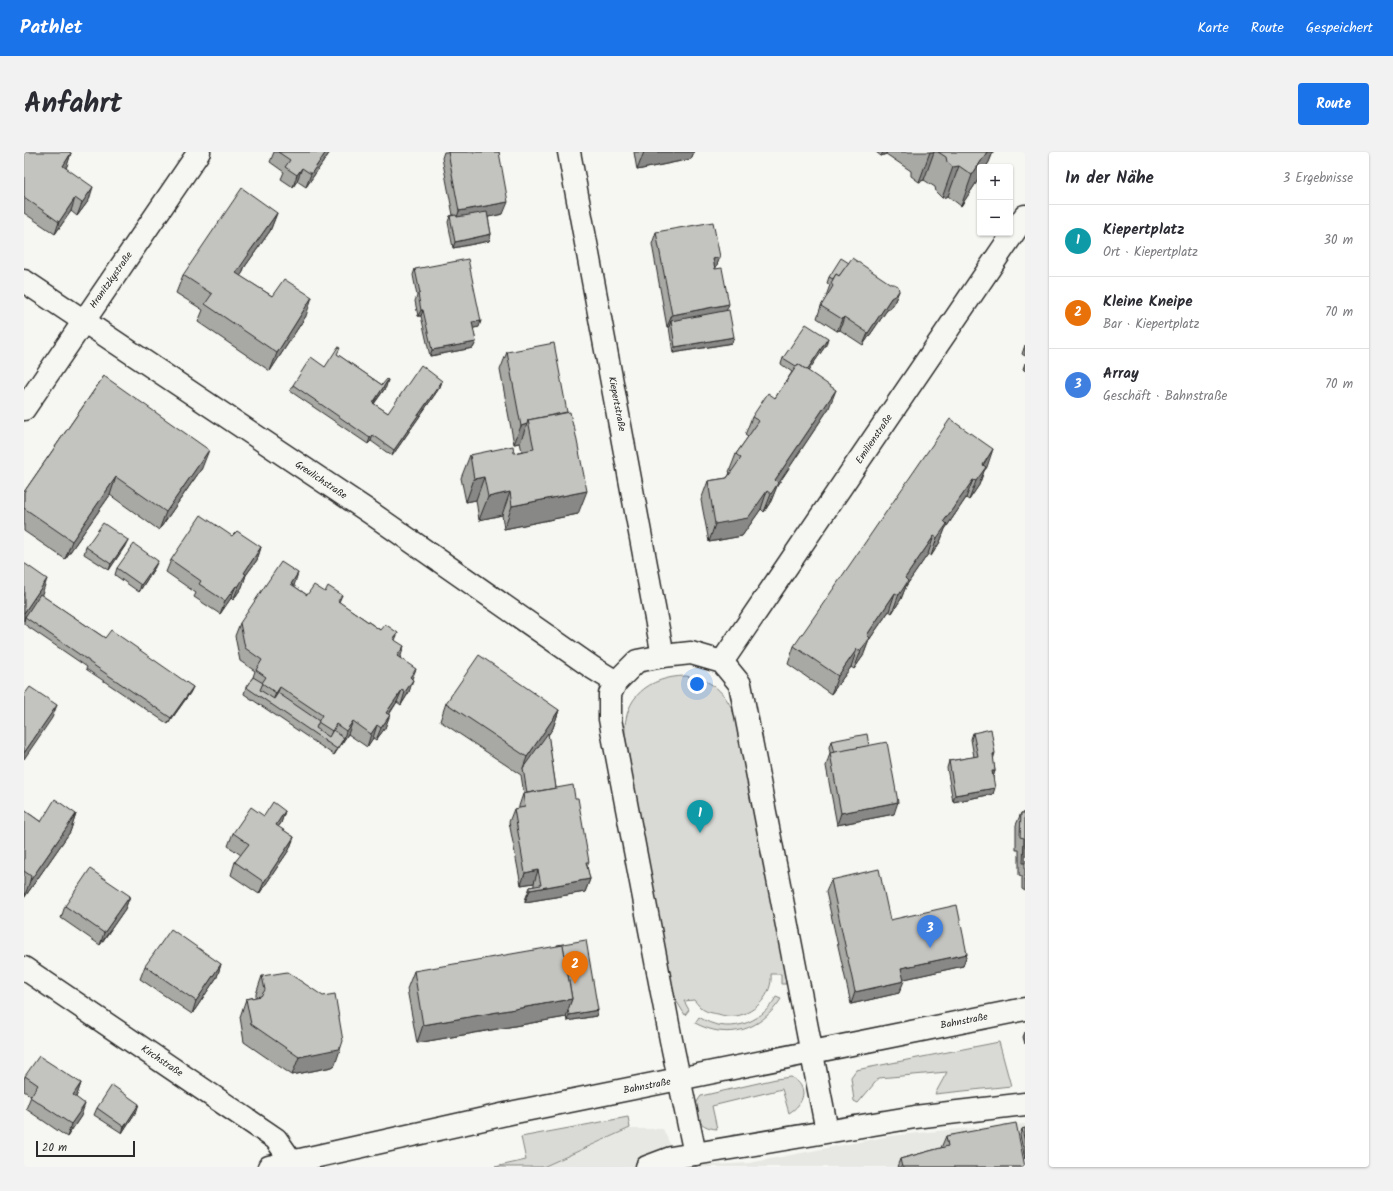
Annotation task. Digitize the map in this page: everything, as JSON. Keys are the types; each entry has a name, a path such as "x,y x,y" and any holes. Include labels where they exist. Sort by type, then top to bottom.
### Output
{"street":[{"name":"Hranitzkystraße","path":"24,409 82,321 199,152"},
{"name":"Kiepertstraße","path":"569,152 663,656"},
{"name":"Emilienstraße","path":"722,662 1025,216"},
{"name":"Greulichstraße","path":"24,281 371,513 616,682"},
{"path":"695,1154 679,1080 610,719 610,694 616,682 637,661 663,656 691,654 722,662 740,684 827,1131"},
{"name":"Kirchstraße","path":"24,968 276,1139 292,1162"},
{"name":"Bahnstraße","path":"269,1167 516,1112 1025,1009"},
{"path":"647,1167 672,1158 827,1131 915,1117 1025,1104"}],"shaded area":[{"path":"685,676 703,680 717,688 732,708 785,972 786,984 781,984 781,974 771,974 769,989 762,1001 750,1011 736,1016 725,1016 711,1013 702,1009 694,1000 684,1001 689,1010 685,1015 677,1002 670,982 625,735 628,710 641,692 660,680"},
{"path":"776,997 781,999 773,1010 754,1025 743,1029 720,1031 695,1023 699,1017 720,1025 731,1026 742,1024 761,1014 769,1007"},
{"path":"999,1042 1011,1086 935,1094 947,1072 879,1078 858,1103 854,1101 851,1077 856,1070"},
{"path":"791,1077 801,1086 803,1095 798,1105 789,1113 782,1089 712,1106 717,1129 705,1126 697,1118 695,1108 701,1096"},
{"path":"628,1117 630,1128 543,1167 495,1167 526,1160 521,1137"},
{"path":"1025,1124 1025,1167 545,1167 630,1129 663,1129 674,1153 691,1166 749,1163 890,1136"}],"building":[{"path":"24,152 71,153 63,166 93,187 82,203 75,198 59,222 24,197"},
{"path":"278,152 326,152 311,174 302,168 297,175 285,167 290,160"},
{"path":"448,152 499,152 508,202 459,211"},
{"path":"938,152 987,152 979,164 977,164 977,167 972,175 959,166 953,167 947,162 946,157"},
{"path":"242,188 277,213 236,273 272,296 284,279 312,297 277,353 205,304 212,294 183,275"},
{"path":"487,212 491,234 455,242 450,216 456,215 457,217"},
{"path":"713,222 720,257 713,259 715,269 722,268 729,304 672,315 656,232"},
{"path":"841,258 849,263 839,276 836,274 833,279 829,277"},
{"path":"852,258 891,284 898,286 899,291 891,298 868,333 844,317 842,319 821,306 833,286 831,283 836,274 839,276"},
{"path":"468,259 481,321 472,322 476,342 432,350 423,310 421,310 418,294 420,293 415,269"},
{"path":"729,310 734,337 675,347 671,321"},
{"path":"806,324 828,338 807,370 798,364 796,366 783,358"},
{"path":"554,343 567,412 528,420 527,424 521,426 507,352"},
{"path":"338,347 340,348 337,354 382,385 387,379 388,380 373,403 388,413 421,365 442,381 394,450 373,435 370,438 293,385 311,357 325,367"},
{"path":"798,364 836,390 775,480 778,483 771,494 767,491 748,518 715,524 708,481 727,478 741,458 736,454 759,421 752,417 768,393 775,398"},
{"path":"104,376 209,450 166,512 116,477 72,541 24,508 24,492"},
{"path":"570,412 587,491 512,506 510,492 488,497 484,477 474,479 470,455 513,446 514,453 534,449 528,420"},
{"path":"950,419 993,449 983,465 986,467 976,481 973,480 944,521 947,524 937,538 934,536 905,578 908,581 899,595 895,593 867,635 870,638 860,651 857,649 838,676 794,646"},
{"path":"201,515 232,536 237,531 261,547 244,573 246,574 238,587 236,586 225,601 199,584 201,581 171,560"},
{"path":"103,523 128,540 111,564 86,547"},
{"path":"134,544 158,561 141,585 117,568"},
{"path":"281,562 298,573 291,584 307,595 314,585 325,592 328,586 342,595 338,601 380,630 385,624 398,633 393,639 404,646 397,656 416,669 410,677 413,680 405,692 402,690 386,713 390,715 381,728 377,725 371,734 353,721 346,731 336,724 332,731 318,722 322,715 280,687 276,693 262,683 266,677 256,670 262,660 245,648 240,623"},
{"path":"24,563 47,579 24,613"},
{"path":"40,594 105,638 111,630 193,687 171,718 25,617"},
{"path":"479,655 559,710 527,757 446,703"},
{"path":"253,677 263,683 260,690 274,699 278,693 319,721 316,728 329,737 333,730 344,738 337,749 246,687"},
{"path":"30,687 57,705 24,753 24,695"},
{"path":"991,729 995,753 993,754 995,771 992,771 995,788 955,795 949,761 978,756 973,733"},
{"path":"548,733 556,788 527,793 523,768"},
{"path":"867,734 869,746 834,753 831,741"},
{"path":"887,742 898,802 841,813 830,753"},
{"path":"573,785 575,798 578,798 589,862 586,862 590,879 530,890 530,887 541,885 538,870 525,873 514,809 525,807 523,794"},
{"path":"55,799 76,814 30,881 31,876 24,871 24,810 41,822"},
{"path":"273,802 285,811 276,825 294,837 264,882 235,862 249,844 233,833 251,807 264,816"},
{"path":"1021,813 1025,813 1025,863 1023,863 1024,838 1020,837"},
{"path":"90,869 130,896 104,933 65,906"},
{"path":"879,869 890,920 957,905 967,954 901,968 904,981 855,992 831,880"},
{"path":"171,929 221,964 196,1001 145,966"},
{"path":"586,940 598,1010 569,1015 568,1010 572,999 563,945 557,945"},
{"path":"563,945 572,999 423,1025 414,971"},
{"path":"287,972 323,996 335,994 343,1041 341,1047 338,1049 299,1057 251,1024 246,999 261,996 265,990 262,976"},
{"path":"39,1056 81,1083 73,1095 85,1104 71,1124 30,1097 38,1085 25,1076"},
{"path":"112,1085 139,1104 124,1127 97,1108"},
{"path":"1016,1123 1025,1167 902,1167 900,1159 948,1146 946,1136"},
{"path":"1025,1128 1025,1142 1022,1129"}],"place":[{"name":"Kiepertplatz","path":"700,833"},
{"name":"Array","path":"930,948"},
{"name":"Kleine Kneipe","path":"575,984"}]}
